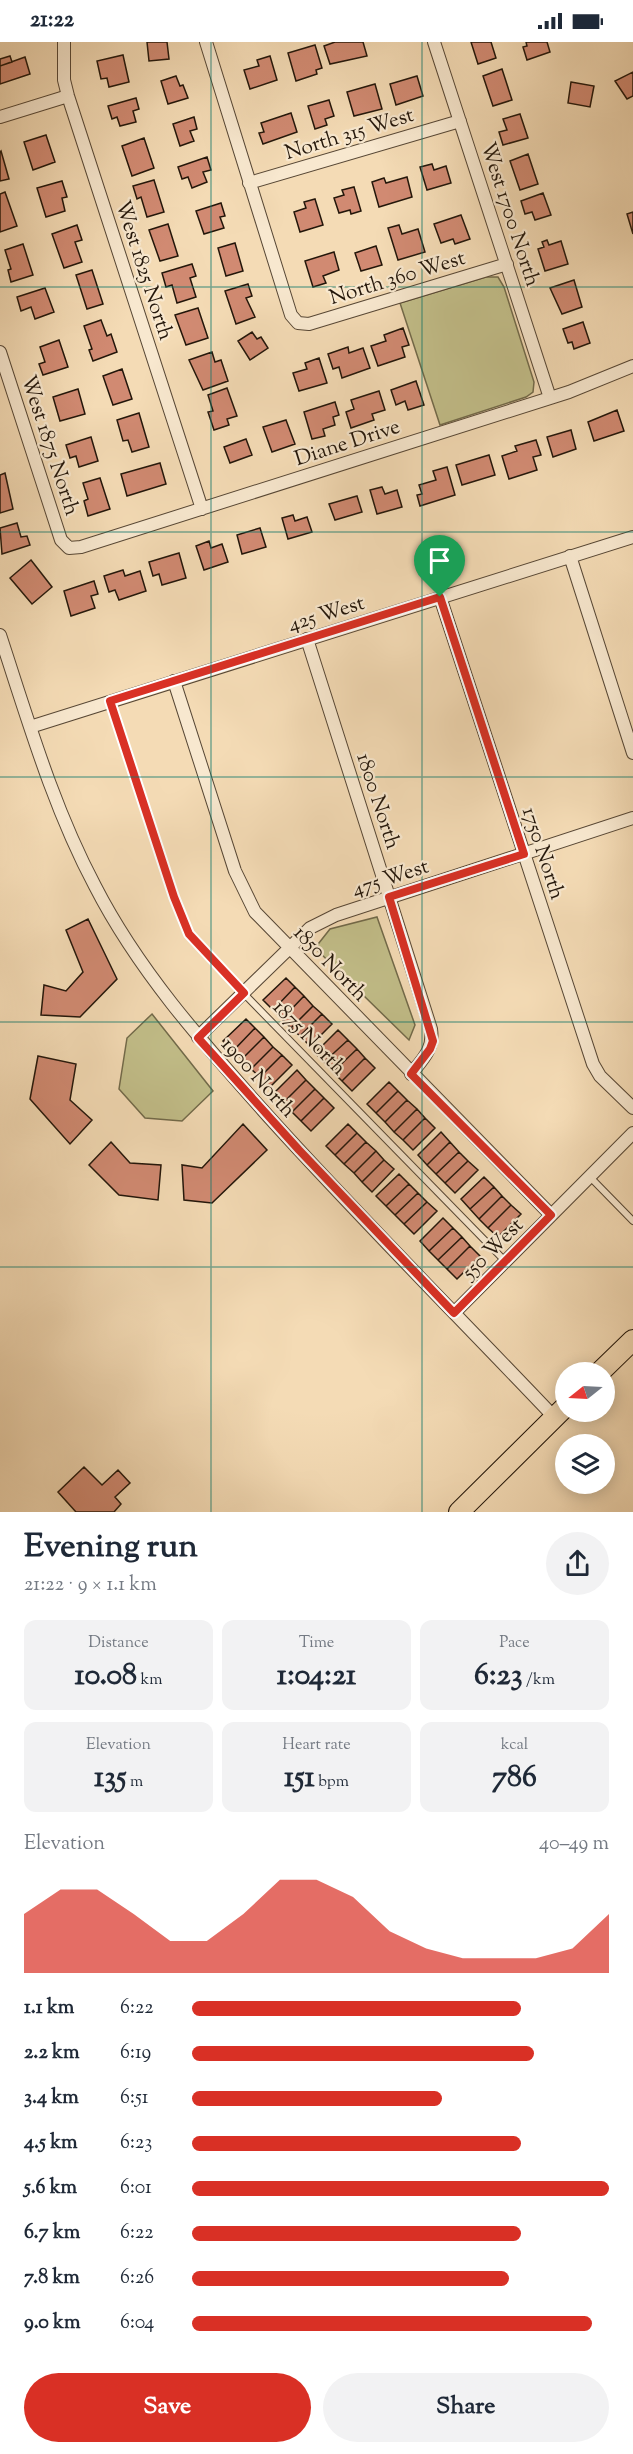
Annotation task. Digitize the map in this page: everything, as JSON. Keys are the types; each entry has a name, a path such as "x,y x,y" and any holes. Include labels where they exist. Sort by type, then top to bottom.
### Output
{"main road":[{"path":"610,1362 633,1340"},
{"path":"459,1512 555,1417"}],"street":[{"name":"West 1825 North","path":"64,42 64,80 68,96 202,509"},
{"path":"205,42 249,183"},
{"name":"West 1700 North","path":"434,42 550,398"},
{"path":"0,117 68,96"},
{"name":"North 315 West","path":"249,183 460,121"},
{"name":"North 360 West","path":"249,183 291,315 298,323 309,324 507,264"},
{"name":"West 1875 North","path":"0,352 61,540 69,548"},
{"name":"Diane Drive","path":"69,548 81,547 550,398 633,366"},
{"name":"425 West","path":"30,727 633,537"},
{"path":"570,556 633,753"},
{"name":"1750 North","path":"440,597 592,1064 600,1076 633,1108"},
{"name":"1900 North","path":"0,635 57,808 94,886 148,972 198,1038 299,1150 454,1313 555,1407"},
{"name":"1800 North","path":"307,639 433,1041 430,1049 411,1074"},
{"name":"1850 North","path":"174,681 243,892 255,912 288,949 551,1215"},
{"name":"475 West","path":"198,1038 310,928 336,915 633,818"},
{"name":"550 West","path":"454,1313 633,1134"}],"lane":[{"name":"1875 North","path":"110,701 174,897 189,934 505,1262"},
{"path":"590,1177 633,1221"}],"shaded area":[{"path":"486,277 498,277 504,287 534,382 533,392 526,397 440,425 400,303"},
{"path":"377,917 415,1025 409,1040 315,948 330,929"},
{"path":"152,1014 213,1091 182,1121 145,1118 119,1089 127,1038"}],"building":[{"path":"147,42 167,42 169,59 149,61"},
{"path":"335,42 363,42 367,56 330,64 324,46"},
{"path":"471,42 491,42 496,58 478,64"},
{"path":"526,42 547,42 550,52 527,60 523,47 527,46"},
{"path":"315,45 322,68 316,70 317,74 296,81 288,53"},
{"path":"123,55 129,82 109,87 107,78 101,79 97,61"},
{"path":"10,56 12,62 0,66 0,59"},
{"path":"270,56 277,80 250,89 244,70 259,66 257,60"},
{"path":"25,57 30,74 0,84 0,66"},
{"path":"502,69 512,100 493,106 483,76"},
{"path":"633,72 633,96 627,99 615,81"},
{"path":"176,76 180,86 183,85 188,98 168,104 161,81"},
{"path":"417,76 423,96 396,105 390,84"},
{"path":"571,82 594,86 590,107 568,103"},
{"path":"375,84 382,109 354,116 347,92"},
{"path":"136,98 139,109 133,111 136,122 120,126 117,117 112,119 108,106"},
{"path":"329,100 334,116 325,119 327,125 315,129 308,106"},
{"path":"291,113 297,132 263,144 259,133 264,132 261,123"},
{"path":"520,114 528,138 503,145 499,132 507,130 503,119"},
{"path":"194,117 197,129 190,131 194,141 180,146 173,124"},
{"path":"46,135 55,162 33,170 24,142"},
{"path":"144,138 154,168 132,176 122,146"},
{"path":"0,152 9,179 0,181"},
{"path":"528,154 538,184 520,190 510,161"},
{"path":"207,157 211,170 203,172 207,182 192,188 188,177 182,179 178,167"},
{"path":"432,164 434,170 446,166 451,183 427,190 420,167"},
{"path":"407,177 412,197 379,207 372,182 384,178 386,183"},
{"path":"154,180 164,212 147,217 141,197 137,199 133,186"},
{"path":"62,181 67,197 62,198 65,211 46,217 37,188"},
{"path":"354,187 361,211 351,214 350,210 339,213 334,198 344,195 342,190"},
{"path":"5,192 17,226 0,232 0,194"},
{"path":"543,193 551,215 535,220 532,212 525,214 521,201"},
{"path":"315,199 323,225 300,232 294,212 306,208 304,202"},
{"path":"221,203 225,216 220,217 224,228 204,234 196,211"},
{"path":"633,212 633,234 627,214"},
{"path":"461,215 470,239 455,244 453,239 441,243 434,224"},
{"path":"168,224 178,256 160,261 149,230"},
{"path":"77,225 82,240 75,242 82,262 64,268 52,234"},
{"path":"399,225 402,234 418,229 425,252 398,260 388,228"},
{"path":"547,240 549,245 561,241 568,264 545,271 538,249 544,247 542,242"},
{"path":"235,243 243,271 226,276 218,248"},
{"path":"23,244 33,275 11,282 8,270 11,269 5,250"},
{"path":"376,246 382,265 361,271 355,253"},
{"path":"334,252 339,270 323,276 326,283 313,287 305,261"},
{"path":"192,264 196,276 190,278 196,297 177,303 172,285 166,287 162,273"},
{"path":"92,270 103,304 87,309 76,275"},
{"path":"574,280 582,307 562,314 550,288"},
{"path":"248,284 252,296 246,298 255,317 236,324 225,291"},
{"path":"45,288 54,312 35,319 31,307 21,311 17,297"},
{"path":"198,308 208,338 186,345 175,315"},
{"path":"101,320 107,336 111,334 117,352 93,361 89,350 92,349 84,326"},
{"path":"583,322 590,343 574,349 572,342 568,343 563,329"},
{"path":"403,328 409,345 402,347 405,357 378,366 371,346 386,341 384,335"},
{"path":"252,332 257,339 261,337 268,348 250,360 238,341"},
{"path":"59,340 68,367 43,375 39,364 45,362 40,347"},
{"path":"348,347 349,353 363,348 370,368 342,378 339,367 333,369 328,354"},
{"path":"212,352 215,362 221,360 228,381 203,390 189,360"},
{"path":"319,358 327,383 299,391 293,373 307,369 305,363"},
{"path":"122,369 132,399 113,405 103,376"},
{"path":"416,381 424,405 408,410 405,401 396,405 391,390"},
{"path":"227,388 237,416 227,419 229,425 214,430 208,412 213,411 208,395"},
{"path":"78,389 85,414 60,421 53,397"},
{"path":"379,391 385,410 372,414 374,420 351,428 346,412 354,409 351,400"},
{"path":"335,402 339,415 333,417 335,425 323,429 325,436 312,439 304,412"},
{"path":"617,410 624,431 594,441 588,422"},
{"path":"139,413 149,447 132,452 128,440 123,441 117,420"},
{"path":"286,420 295,444 272,452 263,427"},
{"path":"571,430 576,449 553,457 547,437"},
{"path":"91,437 98,461 79,467 76,456 70,458 66,445"},
{"path":"246,439 252,455 230,463 224,447"},
{"path":"536,440 541,455 533,457 537,470 509,479 502,456 517,451 515,446"},
{"path":"489,455 495,475 462,485 456,465"},
{"path":"160,463 166,484 127,496 121,474"},
{"path":"447,467 455,495 420,506 417,495 422,494 419,485 436,480 433,471"},
{"path":"5,473 13,509 0,513 0,475"},
{"path":"100,478 110,509 88,516 84,501 88,499 83,483"},
{"path":"382,487 385,494 397,490 402,507 377,514 370,490"},
{"path":"357,496 362,512 335,520 329,504"},
{"path":"293,515 295,521 307,517 312,532 288,539 282,518"},
{"path":"17,523 21,537 27,536 30,545 2,554 0,528"},
{"path":"260,528 266,547 242,554 237,535"},
{"path":"209,541 211,548 222,544 228,562 204,570 196,546"},
{"path":"179,553 186,578 162,585 159,574 153,576 149,562"},
{"path":"31,560 52,587 32,604 10,578"},
{"path":"123,570 125,576 140,571 146,591 119,600 115,590 109,592 104,576"},
{"path":"94,581 98,594 91,596 95,608 71,616 64,591"},
{"path":"88,919 117,979 80,1017 41,1015 44,985 66,991 83,972 66,930"},
{"path":"286,978 295,987 273,1010 263,1000"},
{"path":"295,987 304,996 282,1019 273,1010"},
{"path":"304,996 313,1006 291,1028 282,1019"},
{"path":"313,1006 322,1014 300,1036 291,1028"},
{"path":"322,1014 332,1024 310,1046 300,1036"},
{"path":"246,1019 255,1028 233,1051 223,1041"},
{"path":"255,1028 264,1037 242,1059 233,1051"},
{"path":"338,1030 348,1040 324,1062 315,1053"},
{"path":"264,1037 273,1047 251,1069 242,1059"},
{"path":"348,1040 357,1049 333,1072 324,1062"},
{"path":"273,1047 282,1055 260,1077 251,1069"},
{"path":"357,1049 365,1058 342,1081 333,1072"},
{"path":"282,1055 292,1065 270,1087 260,1077"},
{"path":"38,1056 76,1064 70,1100 92,1120 70,1144 30,1099"},
{"path":"365,1058 375,1068 352,1091 342,1081"},
{"path":"297,1070 306,1080 283,1103 274,1093"},
{"path":"306,1080 315,1089 292,1112 283,1103"},
{"path":"389,1082 398,1091 376,1113 367,1104"},
{"path":"315,1089 324,1098 301,1121 292,1112"},
{"path":"398,1091 407,1100 385,1122 376,1113"},
{"path":"324,1098 334,1108 311,1131 301,1121"},
{"path":"407,1100 417,1109 394,1132 385,1122"},
{"path":"417,1109 425,1118 403,1140 394,1132"},
{"path":"425,1118 435,1128 413,1150 403,1140"},
{"path":"243,1124 267,1150 212,1203 184,1200 182,1165 202,1168"},
{"path":"348,1124 357,1133 335,1155 326,1146"},
{"path":"441,1132 450,1142 427,1165 418,1155"},
{"path":"357,1133 366,1142 344,1164 335,1155"},
{"path":"111,1142 130,1163 161,1165 158,1200 119,1195 89,1165"},
{"path":"366,1142 376,1151 354,1173 344,1164"},
{"path":"450,1142 459,1152 436,1174 427,1165"},
{"path":"376,1151 384,1160 362,1182 354,1173"},
{"path":"459,1152 468,1161 445,1183 436,1174"},
{"path":"384,1160 394,1169 372,1192 362,1182"},
{"path":"468,1161 478,1170 455,1193 445,1183"},
{"path":"399,1174 409,1184 386,1206 376,1196"},
{"path":"484,1177 494,1187 470,1209 461,1199"},
{"path":"409,1184 418,1193 395,1215 386,1206"},
{"path":"494,1187 502,1196 479,1219 470,1209"},
{"path":"418,1193 427,1202 404,1224 395,1215"},
{"path":"502,1196 511,1205 488,1228 479,1219"},
{"path":"427,1202 437,1211 414,1234 404,1224"},
{"path":"511,1205 521,1214 498,1237 488,1228"},
{"path":"443,1218 453,1228 429,1251 420,1241"},
{"path":"453,1228 462,1237 438,1260 429,1251"},
{"path":"462,1237 470,1246 447,1269 438,1260"},
{"path":"470,1246 480,1256 457,1279 447,1269"},
{"path":"84,1467 102,1485 118,1470 130,1483 115,1497 121,1504 114,1512 76,1512 58,1492"}],"route":[{"path":"440,597 524,854 389,897 433,1041 430,1049 411,1074 551,1215 454,1313 299,1150 198,1038 244,993 189,934 174,897 110,701 440,597"}]}
